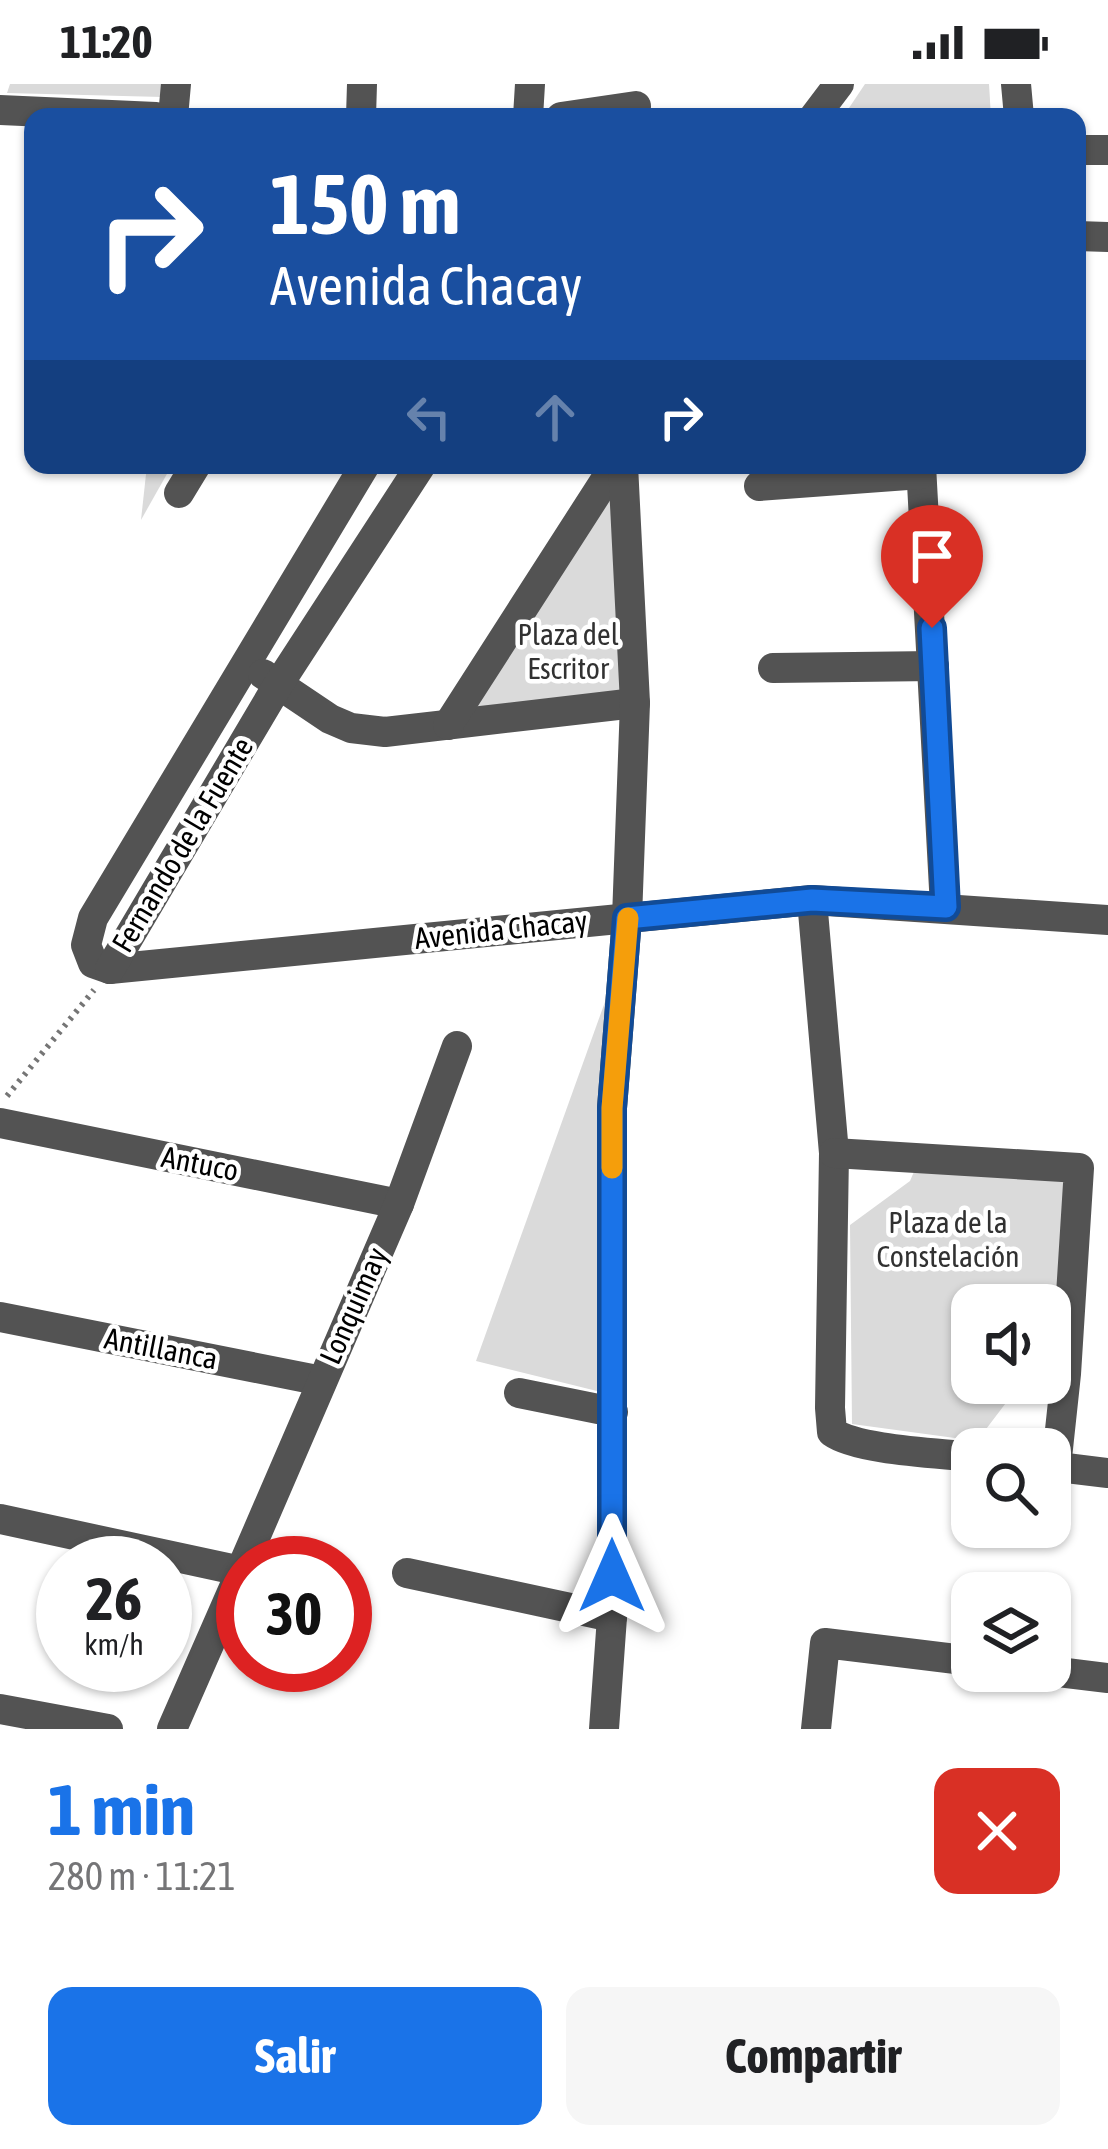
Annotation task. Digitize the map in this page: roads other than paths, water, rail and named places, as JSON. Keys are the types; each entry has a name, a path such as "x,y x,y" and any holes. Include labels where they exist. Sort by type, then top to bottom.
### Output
{"street":[{"path":"611,108 644,102"},
{"path":"179,493 191,474"},
{"name":"Fernando de la Fuente","path":"359,474 93,918 86,945 93,963 110,969 278,685 415,474"},
{"path":"448,724 613,474"},
{"path":"604,1729 612,1617 612,1108 627,918 635,703 620,474"},
{"path":"759,486 873,474"},
{"path":"921,474 946,907"},
{"path":"245,661 330,719 351,728 385,732 635,703"},
{"path":"773,668 934,666"},
{"path":"812,900 834,1153 832,1432 861,1443 951,1454"},
{"name":"Avenida Chacay","path":"110,969 812,900 1108,920"},
{"name":"Lonquimay","path":"256,1536 400,1204 457,1046"},
{"name":"Antuco","path":"0,1123 400,1204"},
{"path":"834,1153 1079,1168 1058,1428"},
{"name":"Antillanca","path":"0,1317 322,1381"},
{"path":"519,1393 613,1412"},
{"path":"1071,1468 1108,1473"},
{"path":"0,1519 216,1562"},
{"path":"407,1573 612,1617"},
{"name":"Lonquimay","path":"172,1729 216,1629"},
{"path":"816,1729 825,1642 951,1658"},
{"path":"1071,1674 1108,1678"},
{"path":"0,1709 108,1729"}],"park label":[{"name":"Plaza del Escritor","path":"568,652"},
{"name":"Plaza de la Constelación","path":"948,1240"}]}
